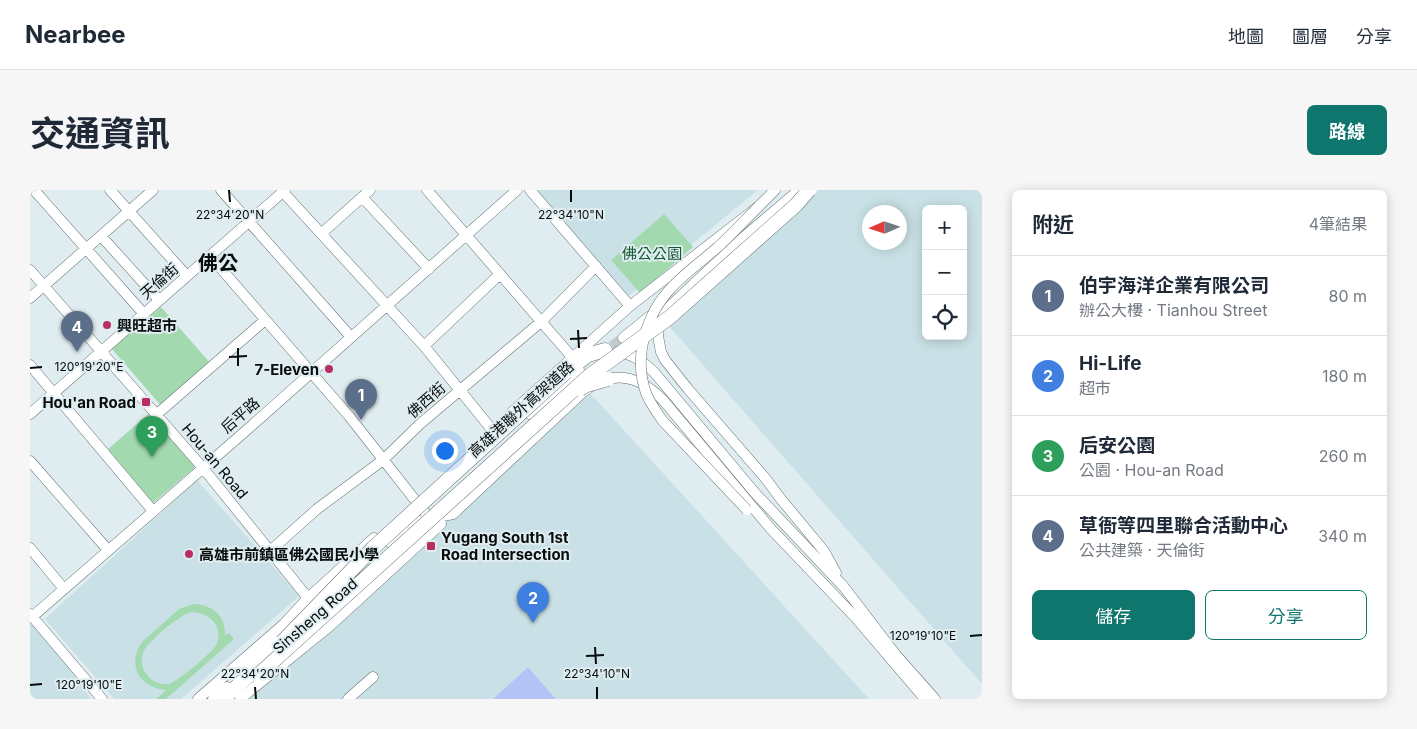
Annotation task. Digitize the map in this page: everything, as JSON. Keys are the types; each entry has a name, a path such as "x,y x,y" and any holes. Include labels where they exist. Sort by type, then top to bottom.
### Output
{"highway":[{"name":"高雄港聯外高架道路","path":"231,699 256,673 585,373 666,312 785,207 800,190"},
{"name":"高雄港聯外高架道路","path":"222,699 256,673 588,376 670,317 796,204 809,190"},
{"path":"256,673 373,548 588,355 605,350"},
{"path":"256,673 326,622 581,389 587,385 608,379"}],"street":[{"path":"34,190 144,314"},
{"path":"110,190 187,276"},
{"path":"30,298 153,190"},
{"path":"221,190 351,337"},
{"path":"322,233 370,190"},
{"path":"426,190 572,357 583,353 605,350 626,353 639,359 654,372 755,493 844,587 896,655 936,699"},
{"name":"后平路","path":"31,615 64,589 517,190"},
{"path":"530,190 630,306"},
{"path":"623,338 800,190"},
{"path":"284,191 424,346 493,430"},
{"name":"天倫街","path":"30,414 284,191"},
{"path":"773,191 784,203"},
{"name":"Sinsheng Road","path":"192,699 308,598 630,306 758,206 773,191"},
{"path":"362,197 429,269"},
{"path":"758,206 718,246 671,287 661,300 649,322 644,337 641,364 646,394 658,413 747,510 771,529"},
{"path":"101,236 159,300"},
{"path":"735,245 664,312 658,328 661,352 688,389 766,478 824,551 844,587"},
{"path":"210,256 348,416 437,528"},
{"name":"佛西街","path":"270,551 317,509 383,460 420,424 542,321 596,266"},
{"name":"Hou-an Road","path":"30,270 202,468 316,607"},
{"path":"424,346 499,275"},
{"path":"156,414 265,320"},
{"path":"30,365 153,511"},
{"name":"Sinsheng Road","path":"214,699 412,522 572,371"},
{"path":"608,379 628,378 638,380 664,400 771,529 855,617 925,699"},
{"name":"Sinsheng Road","path":"240,699 331,625 583,392 608,379"},
{"path":"30,461 108,550"},
{"name":"Sinsheng Road","path":"412,522 452,514"},
{"path":"30,548 64,589"},
{"name":"Sinsheng Road","path":"198,699 284,624 308,598"},
{"path":"31,615 102,699"},
{"path":"348,699 373,676"}],"shaded area":[{"path":"531,190 758,190 625,299"},
{"path":"819,190 982,190 982,684 669,326"},
{"path":"579,381 869,699 556,699 528,667 493,699 228,699"},
{"name":"高雄市前鎮區佛公國民小學","path":"197,480 299,596 181,699 114,699 45,619"},
{"path":"30,614 32,617 91,699 30,699"}],"green space":[{"name":"佛公公園","path":"664,214 693,247 640,293 611,260"},
{"path":"161,307 212,365 163,408 112,349"},
{"path":"151,412 196,466 153,503 108,449"},
{"path":"193,604 212,609 223,622 225,635 229,633 234,639 166,699 156,699 166,690 149,685 138,674 135,660 137,652 141,643 179,609","holes":["191,612 210,618 217,628 219,634 218,641 214,648 193,668 169,684 162,684 151,679 147,675 142,663 142,657 147,646 158,635 186,614"]}],"water":[{"path":"528,667 556,699 493,699"}],"tunnel":[{"path":"600,355 623,338"}],"place":[{"name":"興旺超市","path":"107,325"},
{"name":"草衙等四里聯合活動中心","path":"77,352"},
{"name":"7-Eleven","path":"329,369"},
{"name":"Hou'an Road","path":"146,402"},
{"name":"伯宇海洋企業有限公司","path":"361,420"},
{"name":"后安公園","path":"152,457"},
{"name":"Yugang South 1st Road Intersection","path":"431,546"},
{"name":"高雄市前鎮區佛公國民小學","path":"189,554"},
{"name":"Hi-Life","path":"533,623"}],"district":[{"name":"佛公","path":"218,263"}]}
